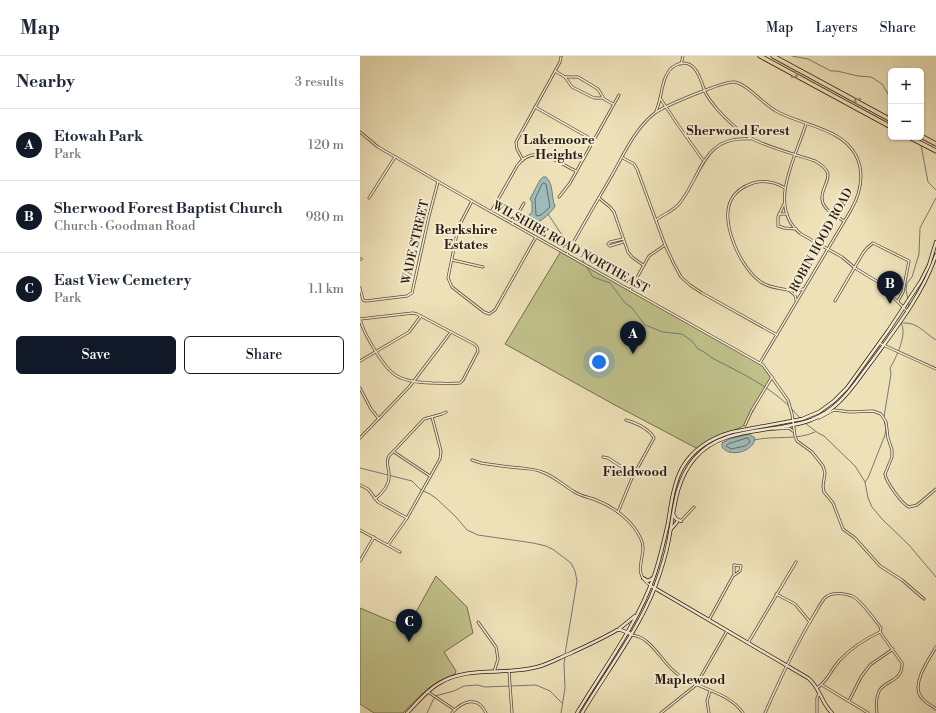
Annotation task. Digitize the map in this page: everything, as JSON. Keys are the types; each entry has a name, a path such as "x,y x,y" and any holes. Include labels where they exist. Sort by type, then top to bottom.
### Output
{"highway":[{"path":"760,56 888,125"},
{"path":"773,56 888,118"},
{"path":"924,138 936,144"},
{"path":"914,140 936,152"}],"main road":[{"path":"577,713 627,633 651,586 662,553 673,490 686,463 700,448 712,439 725,433 802,419 823,410 837,399 847,388 880,343 925,274 936,242"},
{"path":"582,713 631,634 651,596 665,557 676,497 682,476 689,464 713,443 726,438 802,423 813,419 838,404 869,365 907,311 928,276 936,255"},
{"path":"673,514 675,518 681,521"},
{"path":"671,529 677,522"},
{"path":"643,578 650,581 655,576"},
{"path":"651,586 810,680 817,688 825,705 832,713"},
{"path":"651,596 659,592"},
{"path":"407,713 428,691 452,676 529,669 543,665 617,630 638,613"},
{"path":"617,630 622,630 631,634"}],"street":[{"path":"523,160 517,149 516,142 560,62 560,56"},
{"path":"681,64 683,56"},
{"path":"655,113 664,80 668,74 675,66 681,64 689,65 696,70 704,84 705,91 718,110 743,133 753,139 815,161 823,166 826,170 828,181 823,194 823,202 829,212 844,222"},
{"path":"555,71 565,77 572,87 594,98 604,99 614,104"},
{"path":"565,77 578,77 598,88 604,99"},
{"name":"ROBIN HOOD ROAD","path":"567,254 641,128 655,113 666,107 729,82 740,83 772,109 806,124 829,131 848,144 858,157 861,171 861,187 857,200 760,363"},
{"path":"560,197 570,183 619,95"},
{"path":"660,98 704,160"},
{"path":"535,107 593,140"},
{"path":"806,124 785,188 784,203 786,214 796,230 878,282 907,311"},
{"name":"WILSHIRE ROAD NORTHEAST","path":"360,132 370,141 439,182 760,363 788,400 791,407 794,433"},
{"path":"742,139 744,136 743,133"},
{"path":"656,220 678,205 704,160 713,150 719,145 730,141 753,139"},
{"path":"491,212 517,166 523,160 534,154 543,155 576,172"},
{"path":"369,198 396,157"},
{"path":"622,158 629,160 636,166 665,245 678,273 690,285 702,293 777,336"},
{"name":"WADE STREET","path":"360,288 361,296 366,301 407,296 412,293 429,216 439,182"},
{"path":"785,188 776,183 770,182 756,182 744,187 736,194 729,205 728,215 730,231 734,243 750,271 764,284 788,290 799,290 805,288"},
{"path":"599,198 614,212 624,242 630,254 644,265"},
{"path":"472,201 458,228 448,276 449,283 452,287 486,314 491,313 498,306 536,237"},
{"path":"512,224 524,203"},
{"path":"784,203 777,222 779,227 796,230"},
{"path":"779,214 786,214"},
{"path":"623,239 610,242 608,245 612,246 624,242"},
{"path":"835,301 867,248 873,243 909,261 904,292 898,301"},
{"path":"630,290 652,254 665,245"},
{"path":"452,260 484,267"},
{"path":"788,290 795,295 796,302"},
{"path":"413,313 474,344 477,347 477,353 460,383 414,382 404,380 385,367 362,328 360,319 413,313"},
{"path":"360,361 409,332 421,316"},
{"path":"360,438 414,382 451,332"},
{"path":"880,343 936,369"},
{"path":"869,365 882,349 890,348"},
{"path":"745,425 752,410 772,377"},
{"path":"360,388 371,410 379,419"},
{"path":"838,404 836,407 839,410"},
{"path":"813,419 825,415 833,410 850,412 876,412 885,418 888,438 893,452 886,471 886,477 905,505 909,507 914,506 936,489"},
{"path":"375,500 381,495 387,483 389,475 387,461 393,452 426,418 446,412"},
{"path":"388,545 407,518 438,462 441,451 432,417"},
{"path":"618,512 634,475 654,438 638,424 626,420"},
{"path":"769,429 789,428 794,433 798,442 812,452 823,466 825,473 824,492 833,504 843,529 855,538 880,566 902,580 924,599"},
{"path":"393,452 430,476"},
{"path":"603,457 608,458 634,475"},
{"path":"472,460 481,463 541,471 561,482 576,493 601,502 618,512 635,529 642,540 643,549 640,572 643,578 651,586"},
{"path":"360,485 368,489 375,500 407,518"},
{"path":"668,521 681,521 694,507"},
{"path":"360,530 400,552"},
{"path":"360,561 374,537"},
{"path":"748,643 796,562"},
{"path":"709,620 734,574 734,566 740,566 740,571 734,574"},
{"path":"776,594 795,604 810,622"},
{"path":"765,713 786,665 810,622 822,601 827,596 833,594 846,594 854,597 881,628 880,632 902,663 902,667 896,679 880,690 876,703 877,713"},
{"path":"478,622 496,647 498,659 494,672"},
{"path":"662,713 696,685 727,631"},
{"path":"817,688 846,654 864,640 880,632"},
{"path":"631,634 646,640 674,671 696,685 734,702 743,713"},
{"path":"936,647 918,681 919,694 923,700 936,709"},
{"path":"849,700 861,677 870,665 893,649"},
{"path":"509,671 512,713"},
{"path":"821,685 849,700 868,713"},
{"path":"428,691 438,700 455,710"},
{"path":"709,713 707,701 710,691"},
{"path":"817,713 817,698 819,693"},
{"path":"452,713 463,703 472,702 481,705 486,713"}],"green space":[{"path":"561,251 763,365 772,377 745,425 698,449 505,344"},
{"path":"436,576 467,607 473,633 444,652 456,671 455,674 432,686 403,713 374,713 360,704 360,608 407,628"}],"water":[{"path":"543,177 546,177 549,180 555,206 543,219 535,224 528,225 524,220 532,212 532,202 530,199"},
{"path":"749,434 755,438 754,443 746,450 735,453 725,450 722,447 722,443 729,439"}],"waterway":[{"path":"792,56 808,59 831,71 871,77 882,84 888,94"},
{"path":"921,145 928,182 936,190"},
{"path":"908,308 909,304 906,290 907,283 912,277 919,254 920,228 936,198"},
{"path":"548,214 560,232 580,256 593,277 610,283 625,303 632,308 645,325 663,332 682,334 692,341 698,349 744,374 772,392 789,406"},
{"path":"884,417 891,374 890,368 898,352 902,339 903,328 901,323"},
{"path":"903,323 917,326 936,340"},
{"path":"791,408 800,418"},
{"path":"865,482 885,435 886,429 884,420"},
{"path":"805,423 824,436 855,466 865,482 868,498 872,507 882,519 909,545 936,577"},
{"path":"754,440 793,437 808,435 815,432"},
{"path":"360,468 412,481 421,490 437,499 467,530 478,535 546,546 571,563 575,571 577,581 565,654"},
{"path":"561,713 565,688 565,657"},
{"path":"427,713 435,696 454,691 464,686 477,685 485,687 536,685 550,691 562,703"}],"place":[{"name":"Sherwood Forest Baptist Church","path":"890,304"},
{"name":"Etowah Park","path":"633,354"},
{"name":"East View Cemetery","path":"409,642"}],"district":[{"name":"Sherwood Forest","path":"738,130"},
{"name":"Lakemoore Heights","path":"559,146"},
{"name":"Berkshire Estates","path":"466,236"},
{"name":"Fieldwood","path":"635,471"},
{"name":"Maplewood","path":"690,679"}]}
